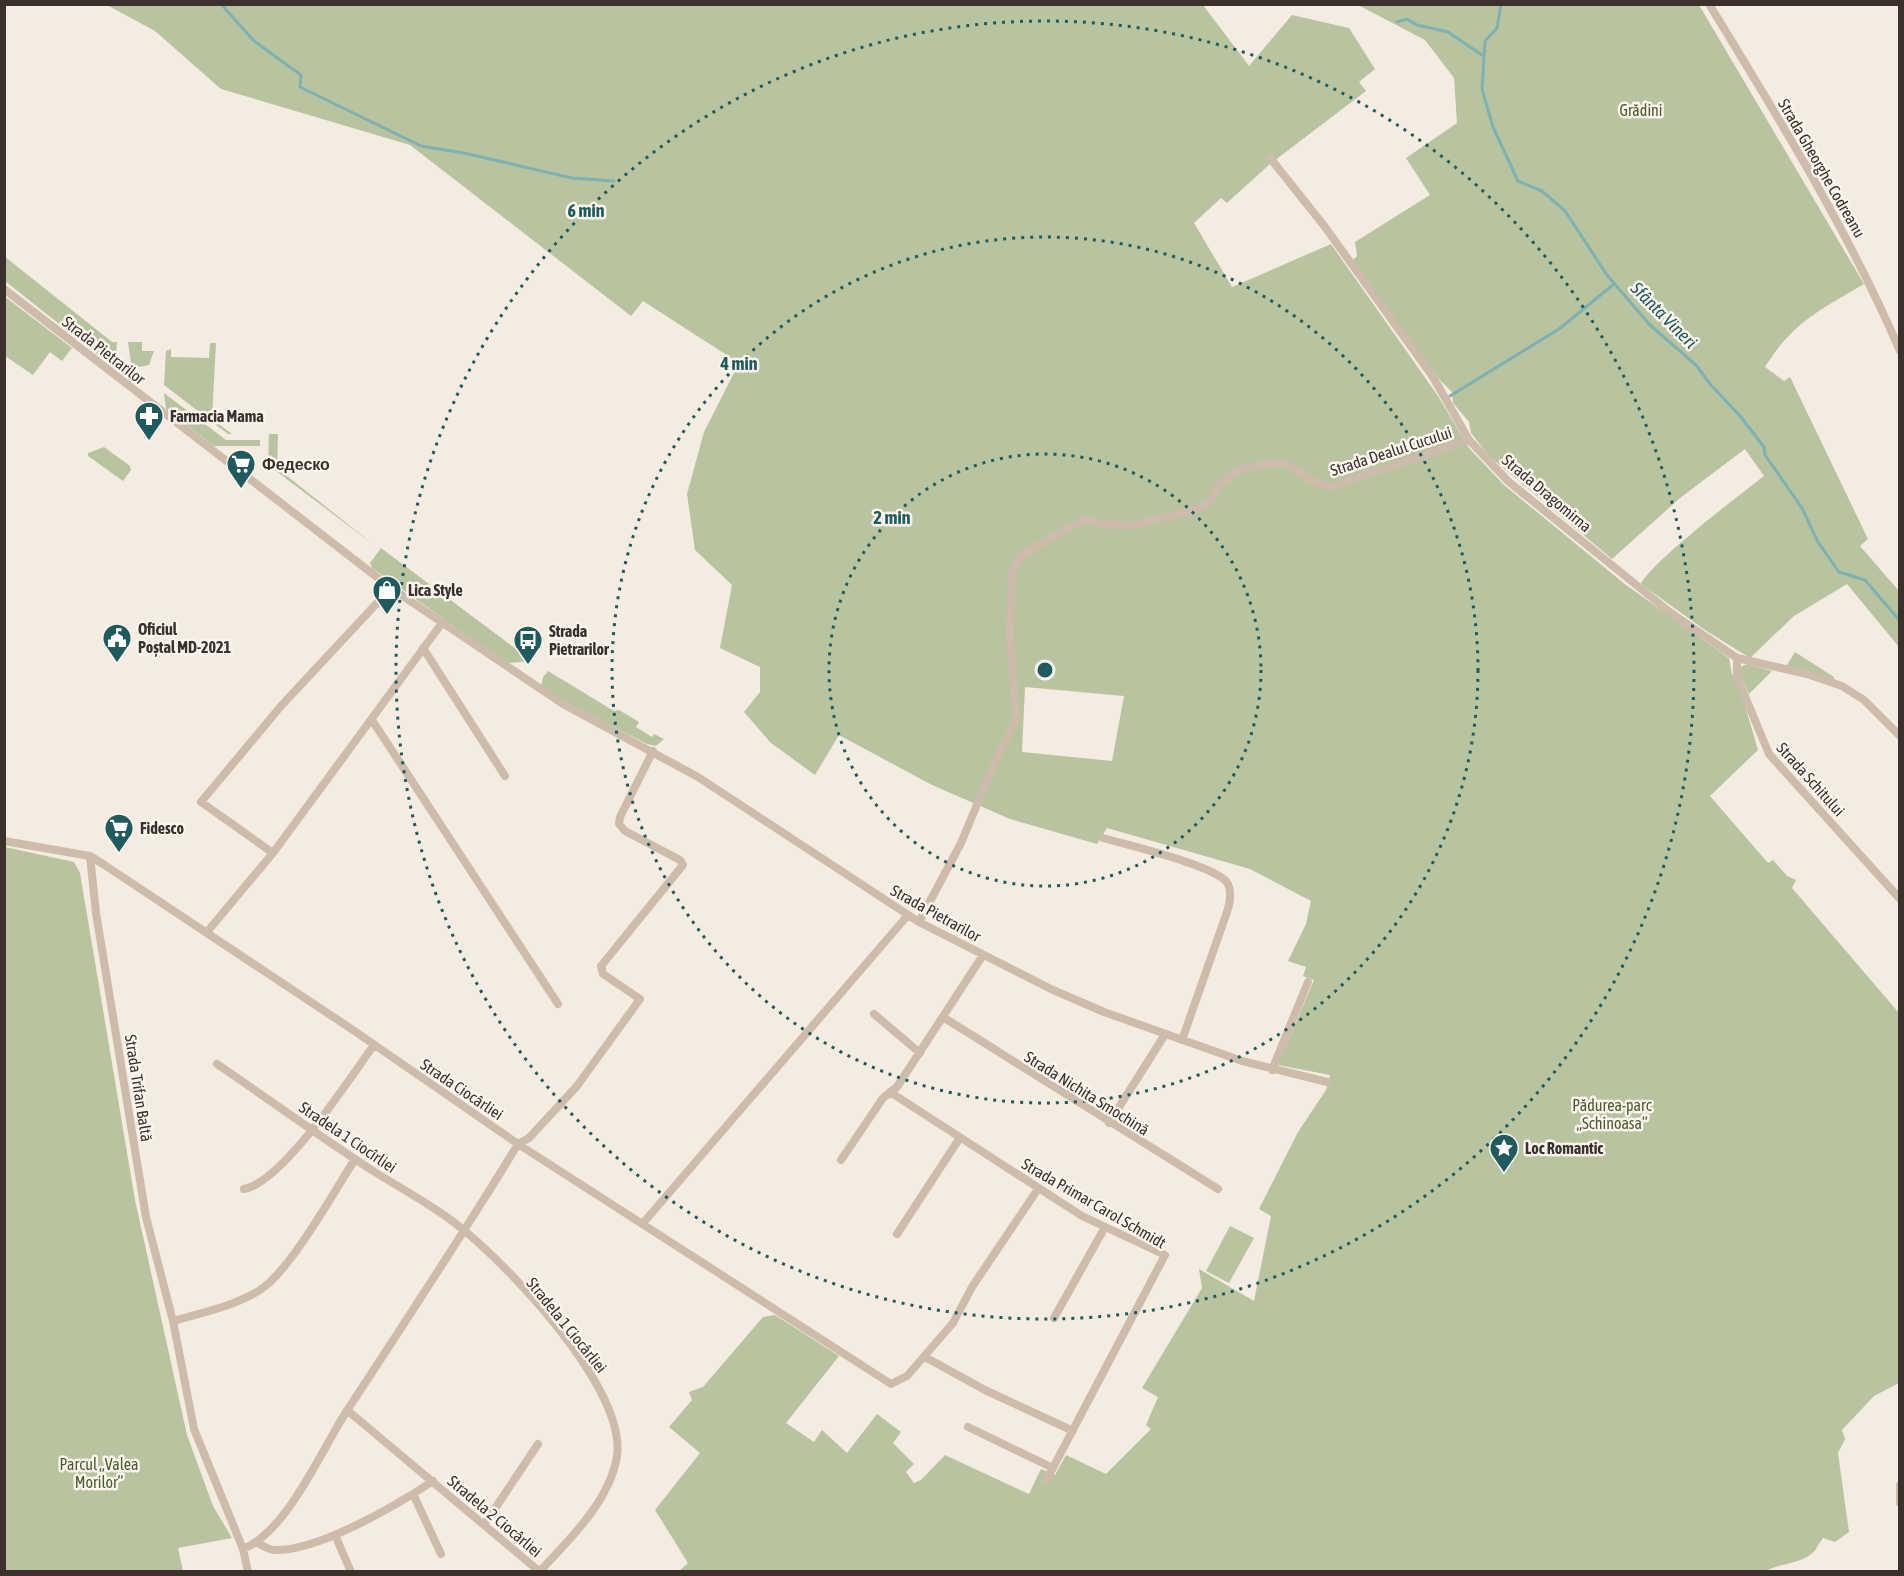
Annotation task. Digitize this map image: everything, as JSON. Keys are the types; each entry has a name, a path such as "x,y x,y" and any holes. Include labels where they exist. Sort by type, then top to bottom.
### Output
{"street":[{"name":"Strada Gheorghe Codreanu","path":"1709,4 1762,91 1861,264 1899,351"},
{"name":"Strada Dragomirna","path":"1271,159 1325,227 1432,378 1469,440 1509,482 1562,522 1633,584 1737,658 1807,674 1842,686 1864,700 1899,736"},
{"name":"Strada Pietrarilor","path":"4,289 391,588 562,704 653,751 708,783 919,922 1053,990 1164,1036 1272,1070 1327,1082"},
{"name":"Strada Dealul Cucului","path":"919,922 962,842 1016,719 1010,634 1012,571 1024,553 1085,519 1103,524 1131,525 1191,511 1209,503 1219,485 1239,470 1271,463 1286,463 1312,481 1330,488 1469,440"},
{"path":"273,853 201,802 281,706 391,588"},
{"path":"207,932 273,853 442,623"},
{"path":"423,648 505,776"},
{"name":"Strada Schitului","path":"1737,658 1737,677 1768,754 1899,899"},
{"path":"372,720 558,1004"},
{"path":"243,1549 258,1543 289,1507 347,1410 415,1312 518,1144 529,1138 578,1086 640,999 603,974 601,966 683,865 680,860 625,831 619,825 620,817 653,751"},
{"path":"1103,838 1199,866 1219,874 1228,884 1230,904 1182,1040"},
{"name":"Strada Ciocârliei","path":"4,841 90,856 207,932 518,1144 644,1222 885,1381 895,1384 907,1376 925,1356"},
{"name":"Strada Trifan Baltă","path":"90,856 96,913 146,1217 173,1322 194,1429 243,1549 248,1572"},
{"path":"644,1222 908,915"},
{"path":"841,1160 890,1092 897,1087 984,955"},
{"path":"1272,1070 1308,982"},
{"path":"874,1014 920,1053"},
{"name":"Strada Nichita Smochină","path":"943,1017 1109,1123 1218,1189"},
{"path":"1109,1123 1164,1036"},
{"path":"244,1189 254,1188 273,1172 311,1129 374,1045"},
{"name":"Stradela 1 Ciocîrliei","path":"217,1064 465,1231"},
{"name":"Strada Primar Carol Schmidt","path":"890,1092 1038,1189 1105,1227 1165,1255 1046,1481"},
{"path":"897,1234 959,1139"},
{"path":"173,1322 243,1298 271,1281 291,1256 356,1159"},
{"path":"1038,1189 972,1287 953,1323 925,1356 985,1390 1073,1431"},
{"path":"1054,1318 1105,1227"},
{"name":"Stradela 1 Ciocârliei","path":"465,1231 500,1264 570,1344 599,1386 608,1405 616,1437 617,1456 601,1497 567,1543 540,1571"},
{"name":"Stradela 2 Ciocârliei","path":"347,1410 540,1571"},
{"path":"968,1427 1053,1468"},
{"path":"484,1525 538,1444"},
{"name":"Stradela 2 Ciocârliei","path":"258,1543 275,1550 335,1534 392,1508 433,1481"},
{"path":"1899,1485 1899,1503"},
{"path":"413,1494 441,1554"},
{"path":"335,1534 351,1572"}],"green space":[{"name":"Pădurea-parc „Schinoasa“","path":"107,5 1203,5 1249,66 1292,15 1349,28 1375,69 1359,82 1366,91 1270,164 1227,203 1221,198 1194,223 1232,287 1331,244 1438,396 1469,448 1504,485 1626,585 1729,658 1732,674 1743,699 1758,750 1710,796 1768,863 1773,860 1787,876 1796,880 1792,888 1899,1013 1899,1383 1874,1396 1842,1430 1845,1439 1838,1453 1849,1532 1835,1542 1823,1538 1806,1558 1764,1572 679,1571 688,1563 655,1510 700,1453 669,1427 692,1400 689,1392 703,1387 763,1317 775,1315 839,1356 786,1423 814,1442 822,1430 847,1453 877,1414 901,1432 893,1443 914,1464 906,1472 914,1483 921,1480 945,1455 1029,1494 1041,1469 1055,1475 1066,1455 1106,1474 1151,1429 1146,1425 1158,1397 1142,1388 1202,1288 1199,1269 1254,1301 1271,1216 1259,1209 1298,1132 1326,1090 1330,1075 1278,1065 1314,980 1303,976 1306,967 1288,961 1306,924 1311,901 1250,869 1107,828 1097,844 1010,819 932,785 839,735 815,775 771,743 744,712 760,692 760,667 720,648 732,585 695,550 687,494 704,432 739,363 643,301 631,316 410,145 221,89 155,31","holes":["1025,687 1124,696 1112,761 1022,752"]},
{"name":"Grădini","path":"1358,5 1699,5 1864,284 1808,318 1786,339 1765,367 1784,381 1790,377 1868,539 1860,546 1899,591 1899,647 1847,584 1794,616 1750,658 1705,630 1641,584 1660,561 1764,476 1745,449 1680,498 1612,559 1489,456 1471,433 1469,422 1453,403 1452,392 1440,380 1352,261 1357,256 1355,242 1430,195 1406,158 1457,123 1454,78 1425,40"},
{"path":"4,256 112,342 117,342 116,359 107,362 5,281"},
{"path":"4,296 72,348 62,361 50,352 33,375 5,356"},
{"path":"128,342 142,342 142,351 154,351 149,365 139,367 131,363"},
{"path":"210,343 216,343 212,419 232,434 228,434 164,385 166,351 171,349 171,357 209,358"},
{"path":"164,393 226,440 260,440 260,446 214,446 166,409"},
{"path":"269,434 278,434 277,468 374,545 268,465"},
{"path":"104,447 130,466 131,470 123,481 88,456 88,453"},
{"path":"381,548 531,659 506,663 372,568 370,563"},
{"path":"1795,652 1834,679 1774,665 1787,665"},
{"path":"1747,664 1772,671 1749,694 1739,672 1740,667"},
{"path":"548,671 614,711 619,710 639,722 636,727 652,737 654,734 664,739 656,746 647,744 555,697 541,687 543,677"},
{"name":"Parcul „Valea Morilor”","path":"5,847 74,862 80,873 135,1200 187,1435 213,1506 232,1538 178,1548 183,1571 5,1571"},
{"path":"1230,1226 1254,1238 1229,1283 1206,1271"}],"waterway":[{"path":"221,4 254,41 301,75 300,87 421,146 464,153 572,178 614,181"},
{"name":"Sfânta Vineri","path":"1501,4 1497,28 1485,41 1482,89 1493,127 1518,181 1542,191 1565,211 1607,275 1650,325 1697,366 1764,447 1765,455 1802,508 1818,542 1839,572 1865,580 1900,621"},
{"path":"1397,22 1407,19 1417,25 1448,32 1482,55"},
{"path":"1450,396 1559,329 1614,284"}],"place":[{"name":"Farmacia Mama","path":"149,442"},
{"name":"Федеско","path":"241,490"},
{"name":"Lica Style","path":"387,616"},
{"name":"Oficiul Poștal MD-2021","path":"117,664"},
{"name":"Strada Pietrarilor","path":"528,666"},
{"name":"Fidesco","path":"119,854"},
{"name":"Loc Romantic","path":"1504,1174"}]}
